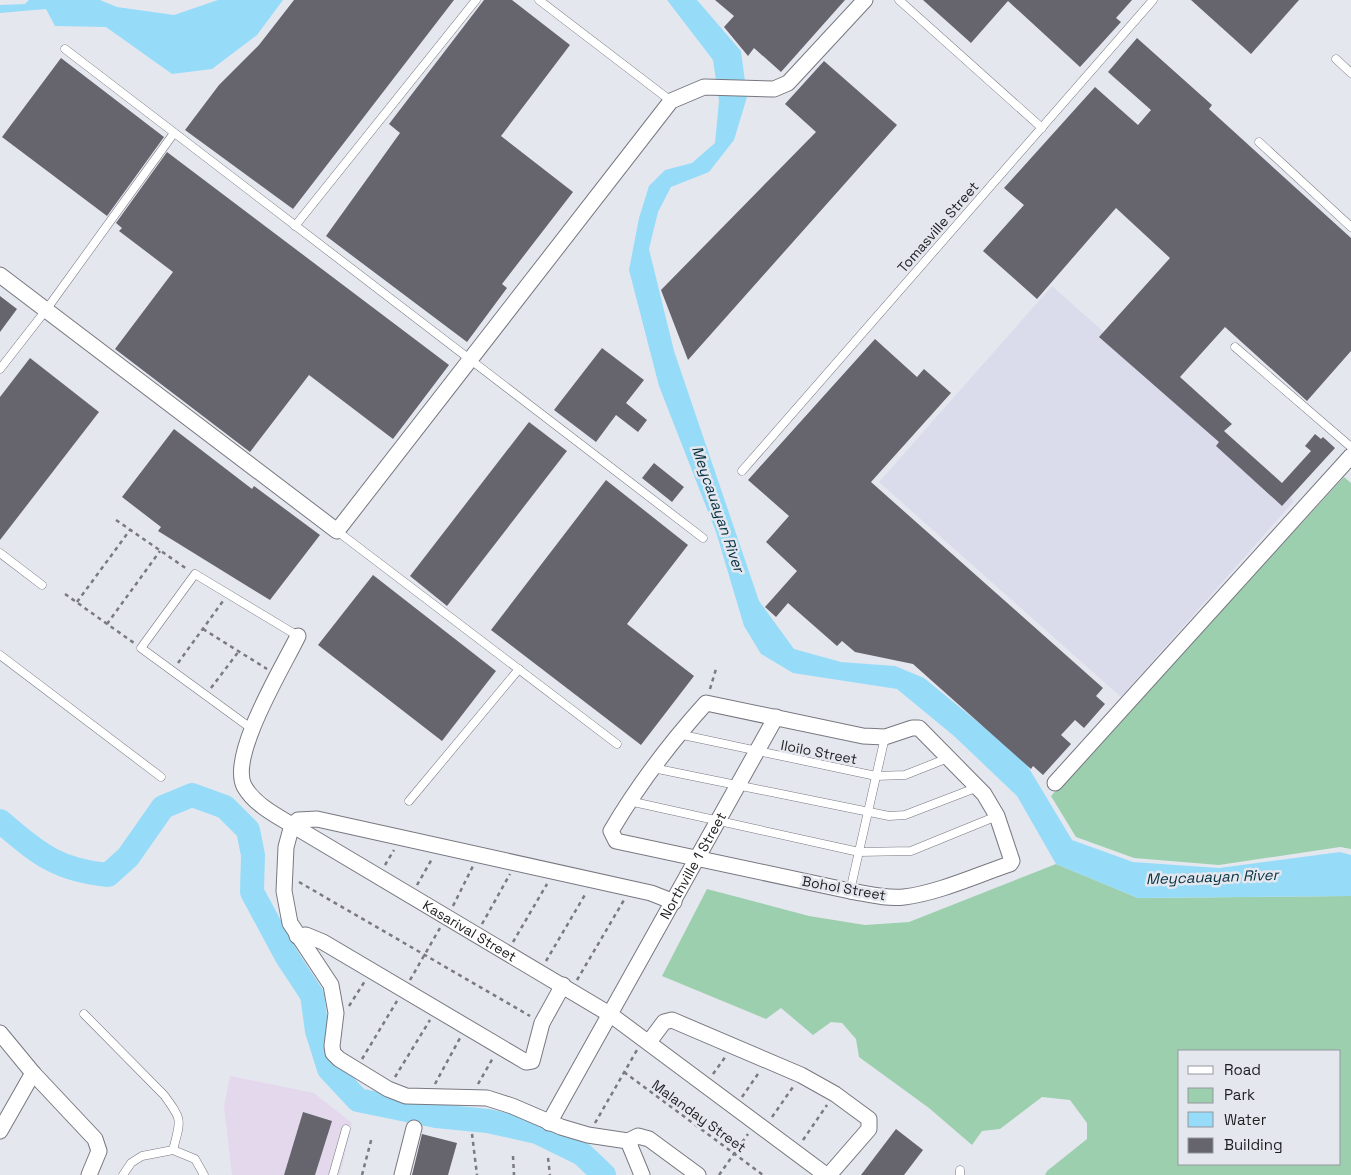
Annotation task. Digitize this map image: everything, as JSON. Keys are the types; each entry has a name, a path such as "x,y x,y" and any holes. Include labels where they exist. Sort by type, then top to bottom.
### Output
{"street":[{"path":"0,275 337,531 671,101 704,87 774,89 788,83 865,0"},
{"path":"1055,783 1351,456"},
{"name":"Kasarival Street","path":"298,636 252,729 242,761 241,774 244,786 256,800 292,825 611,1014 828,1175"},
{"path":"628,802 678,734 706,703 857,735 885,738 912,728 919,728 978,787 991,804 997,816"},
{"name":"Northville 1 Street","path":"548,1123 776,718"},
{"name":"Bohol Street","path":"628,802 611,831 616,841 850,891 889,897 917,894 1010,864 1012,858 997,816"},
{"path":"674,902 631,888 478,856 317,819 307,818 292,825 286,847 284,874 286,906 297,936 331,985 335,998 336,1025 333,1053 355,1069 406,1096 427,1098 470,1097 499,1101 548,1123 588,1135 628,1141 638,1136 650,1139 698,1175"},
{"path":"297,936 314,937 526,1062 532,1060 542,1023 567,988"},
{"path":"647,1040 668,1020 768,1060 801,1075 835,1094 869,1120 870,1124 868,1129 828,1175"},
{"path":"0,1032 33,1073 98,1144 99,1151 88,1175"},
{"path":"0,1131 33,1073"},
{"path":"402,1175 414,1128"},
{"path":"628,1141 642,1175"}],"lane":[{"path":"295,226 476,0"},
{"path":"539,0 671,101"},
{"path":"899,0 1042,128"},
{"name":"Tomasville Street","path":"742,471 1153,0"},
{"path":"65,49 703,538"},
{"path":"1336,59 1351,73"},
{"path":"0,369 46,310 174,133"},
{"path":"1259,142 1351,226"},
{"path":"1235,347 1351,446"},
{"path":"337,531 617,744"},
{"path":"0,553 42,585"},
{"path":"252,729 142,648 196,574 227,596 298,636"},
{"path":"0,654 161,777"},
{"path":"409,801 519,669"},
{"name":"Iloilo Street","path":"678,734 876,776 905,775 948,758"},
{"path":"850,891 885,738"},
{"path":"653,768 868,814 889,816 905,815 978,787"},
{"path":"628,802 859,852 911,851 997,816"},
{"path":"84,1014 164,1095 175,1110 180,1122 173,1150"},
{"path":"333,1175 346,1129"},
{"path":"123,1175 131,1163 142,1156 173,1150 195,1159 204,1175"}],"path":[{"path":"116,520 196,574"},
{"path":"77,602 130,530"},
{"path":"107,624 160,551"},
{"path":"65,594 142,648"},
{"path":"173,670 227,596"},
{"path":"202,629 278,675"},
{"path":"206,695 239,651"},
{"path":"706,703 716,669"},
{"path":"378,876 401,838"},
{"path":"411,895 439,847"},
{"path":"355,1069 447,917 478,856"},
{"path":"476,934 516,864"},
{"path":"507,952 555,872"},
{"path":"284,874 542,1023"},
{"path":"540,971 593,880"},
{"path":"567,988 631,888"},
{"path":"336,1025 371,972"},
{"path":"388,1088 436,1010"},
{"path":"427,1098 466,1027"},
{"path":"588,1135 624,1072 647,1040"},
{"path":"705,1084 734,1045"},
{"path":"470,1097 500,1046"},
{"path":"735,1107 768,1060"},
{"name":"Malanday Street","path":"624,1072 763,1175"},
{"path":"719,1175 734,1154 760,1126 801,1075"},
{"path":"794,1151 835,1094"},
{"path":"472,1134 477,1175"},
{"path":"362,1175 372,1137"},
{"path":"513,1156 514,1175"},
{"path":"548,1158 550,1175"}],"shaded area":[{"path":"1052,286 1294,501 1121,697 879,482"},
{"path":"230,1076 314,1093 352,1123 340,1175 232,1175 224,1107"}],"green space":[{"path":"1344,477 1351,483 1351,849 1340,847 1219,865 1134,858 1076,837 1051,796"},
{"path":"1056,864 1138,898 1351,896 1351,1175 1045,1175 1047,1171 1087,1139 1087,1123 1070,1100 1042,1097 1000,1129 982,1131 972,1145 929,1108 859,1057 856,1039 842,1023 831,1022 813,1035 781,1008 766,1019 662,976 707,889 809,916 865,925 909,922"}],"water":[{"path":"29,0 100,0 117,7 174,15 218,0 283,0 257,35 212,69 172,74 106,27 55,26 46,9 0,13 0,5 25,4"},
{"name":"Meycauayan River","path":"667,0 697,0 741,51 747,97 734,140 709,172 671,187 658,212 649,249 674,351 759,601 794,649 841,662 895,666 924,678 1024,760 1072,840 1133,862 1219,868 1340,852 1351,855 1351,896 1138,898 1056,864 1017,796 954,736 897,689 793,673 761,654 744,626 716,532 659,386 629,270 639,218 649,186 665,170 692,163 715,143 719,101 713,60"}],"building":[{"path":"294,0 454,0 293,209 185,130 219,85 259,45"},
{"path":"484,0 512,0 570,45 501,136 573,192 502,284 507,288 467,342 326,236 400,133 389,124"},
{"path":"715,0 845,0 781,72 754,48 748,56 724,27 734,16"},
{"path":"923,0 1132,0 1116,18 1121,22 1080,67 1008,1 971,43"},
{"path":"1191,0 1299,0 1251,54"},
{"path":"1137,38 1212,105 1209,109 1351,238 1351,351 1307,401 1225,327 1180,377 1232,424 1224,431 1282,483 1311,451 1305,446 1315,434 1321,439 1323,437 1335,448 1282,506 1216,446 1219,442 1099,337 1170,258 1116,208 1037,299 983,251 1024,205 1004,188 1095,87 1138,125 1151,110 1108,72"},
{"path":"61,58 164,137 107,216 2,137"},
{"path":"824,61 897,125 688,360 661,290 816,132 785,104"},
{"path":"167,152 449,365 393,439 309,375 250,452 115,349 173,272 119,231 122,228 116,223"},
{"path":"0,296 17,309 0,332"},
{"path":"875,339 917,377 924,369 951,393 871,482 1103,688 1096,696 1105,704 1084,728 1075,720 1061,735 1071,744 1043,775 1033,766 1031,769 913,664 855,652 842,641 837,646 788,603 776,617 765,607 797,571 766,542 789,516 748,480"},
{"path":"602,348 644,380 626,403 647,420 638,432 616,415 596,442 554,410"},
{"path":"30,358 99,412 0,540 0,397"},
{"path":"529,422 567,451 447,606 410,576"},
{"path":"174,429 252,489 254,486 320,535 270,600 158,531 161,527 122,497"},
{"path":"654,463 684,487 672,502 642,478"},
{"path":"606,480 688,545 627,624 694,676 641,745 491,630"},
{"path":"373,575 496,671 442,741 318,645"},
{"path":"303,1112 332,1121 315,1175 284,1175"},
{"path":"896,1129 923,1150 904,1175 861,1175"},
{"path":"422,1134 457,1143 448,1175 412,1175"}],"waterway":[{"path":"0,821 37,851 49,858 75,869 108,875 128,857 163,807 192,795 225,807 248,830 253,855 252,892 287,957 312,995 317,1031 329,1069 358,1100 436,1116 488,1121 537,1132 582,1154 604,1175"}]}
